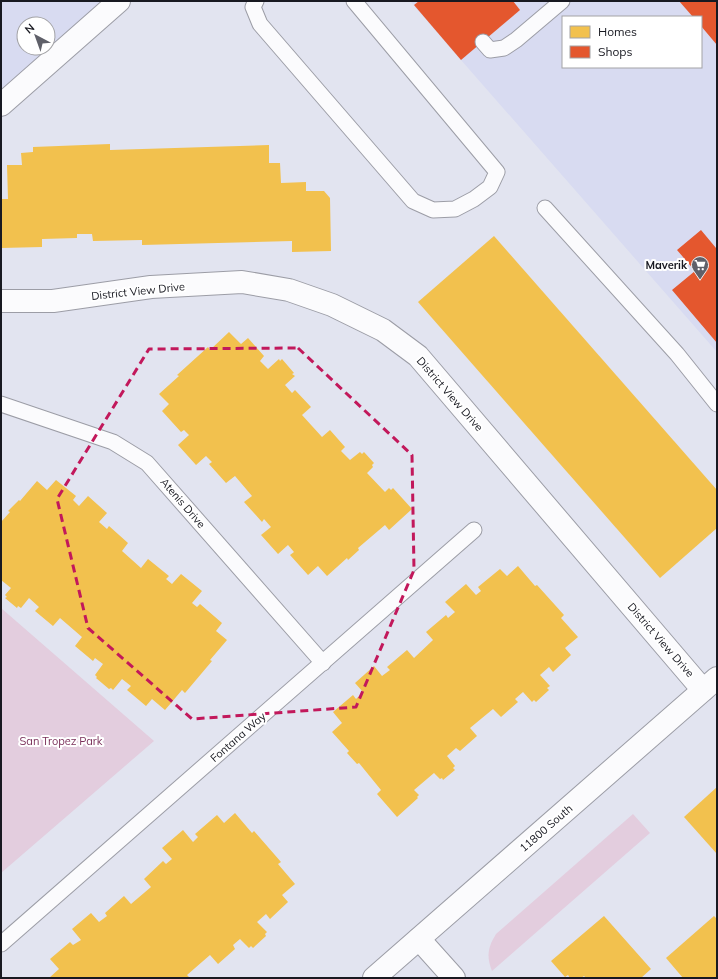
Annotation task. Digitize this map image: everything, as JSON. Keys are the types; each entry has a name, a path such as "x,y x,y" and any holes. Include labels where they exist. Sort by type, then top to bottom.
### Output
{"street":[{"path":"1,106 119,1"},
{"name":"District View Drive","path":"1,301 53,301 151,287 242,282 289,290 332,305 383,330 418,356 710,684"},
{"name":"11800 South","path":"374,978 710,684"},
{"path":"419,939 454,978"}],"lane":[{"path":"256,1 253,7 260,24 413,201 433,210 455,209 474,199 490,187 497,172 354,1"},
{"path":"483,42 490,50 504,48 516,40 562,1"},
{"path":"545,208 677,354 717,404"},
{"name":"Atenis Drive","path":"1,404 113,442 147,463 323,663"},
{"name":"Fontana Way","path":"1,944 474,530"}],"highlighted area":[{"path":"298,348 412,455 414,570 356,707 192,719 88,628 57,499 149,349"}],"shaded area":[{"path":"1,1 132,1 1,112"},
{"path":"410,1 717,1 717,352 461,60"}],"green space":[{"name":"San Tropez Park","path":"1,608 154,741 1,873"},
{"path":"633,814 650,833 492,971 489,961 489,952 491,943 496,934"}],"building: Homes":[{"path":"110,144 110,150 269,145 269,163 280,163 281,183 306,182 306,191 324,191 330,198 331,251 292,252 292,241 142,245 142,240 93,241 92,234 77,234 77,238 42,239 42,247 1,248 1,199 8,199 7,165 22,165 21,153 33,152 33,147"},
{"path":"494,236 717,490 717,528 660,578 418,302"},
{"path":"229,332 241,344 248,338 264,356 260,361 268,369 279,359 280,361 282,359 295,376 285,385 292,393 295,390 311,407 302,415 322,437 330,430 345,447 341,451 350,460 360,452 362,454 364,452 374,463 372,465 373,467 367,473 385,492 389,488 391,490 393,488 412,509 389,530 385,525 358,548 359,550 348,560 347,558 327,576 318,566 308,575 290,555 294,552 288,545 278,554 261,535 271,527 264,519 262,522 244,502 252,496 235,476 226,483 209,464 212,462 206,456 196,465 178,445 189,435 184,430 181,432 162,411 169,404 159,394 179,376 177,375 208,347 210,350"},
{"path":"56,480 76,496 73,500 79,506 88,496 107,513 99,522 107,529 109,526 128,543 122,551 141,568 148,559 169,576 166,579 172,584 181,574 202,591 192,603 197,607 200,604 222,623 216,631 227,640 210,660 212,661 185,693 182,690 165,710 152,699 146,706 127,690 131,686 122,679 113,690 111,688 109,689 96,678 97,677 95,675 103,664 95,658 93,661 75,646 82,637 60,618 53,626 35,611 39,607 29,598 21,608 18,606 17,608 5,598 7,597 5,595 11,588 1,580 1,522 10,512 8,511 19,500 20,501 37,481 47,490"},
{"path":"518,566 535,586 537,585 564,615 561,618 578,637 565,648 571,655 553,672 549,667 540,675 550,686 547,688 549,690 536,702 534,700 532,702 523,692 515,699 518,702 501,717 493,709 470,728 477,736 460,751 456,748 447,756 455,766 453,768 455,770 443,780 434,773 414,790 419,795 417,797 418,798 397,817 377,794 381,790 359,763 357,764 347,753 349,751 332,732 342,723 333,712 353,695 356,699 363,692 355,683 374,666 382,676 390,670 387,667 407,650 414,658 433,640 426,632 446,615 448,618 455,612 445,602 466,584 476,595 481,591 478,587 500,569 507,576"},
{"path":"717,787 717,854 684,817"},
{"path":"235,813 252,833 254,831 281,862 278,864 295,884 282,895 288,902 270,919 266,914 257,922 267,932 265,934 266,936 253,948 251,946 249,948 240,939 233,945 235,949 218,964 210,955 187,975 190,978 49,978 59,969 50,959 70,942 73,945 81,940 72,929 91,913 99,922 107,916 105,913 124,896 131,904 151,887 144,879 163,861 166,864 172,859 162,848 183,830 193,842 198,837 195,834 217,815 224,823"},
{"path":"604,916 651,969 641,978 586,978 584,976 581,978 570,978 568,975 565,977 551,961"},
{"path":"714,916 717,919 717,978 683,978 666,958"}],"building: Shops":[{"path":"419,1 513,1 520,10 461,60 414,5"},
{"path":"679,1 717,1 717,45 702,27 702,16 692,16"},
{"name":"Maverik","path":"701,230 716,248 717,247 717,343 672,290 695,271 677,250"}],"place":[{"name":"Maverik","path":"700,280"}]}
